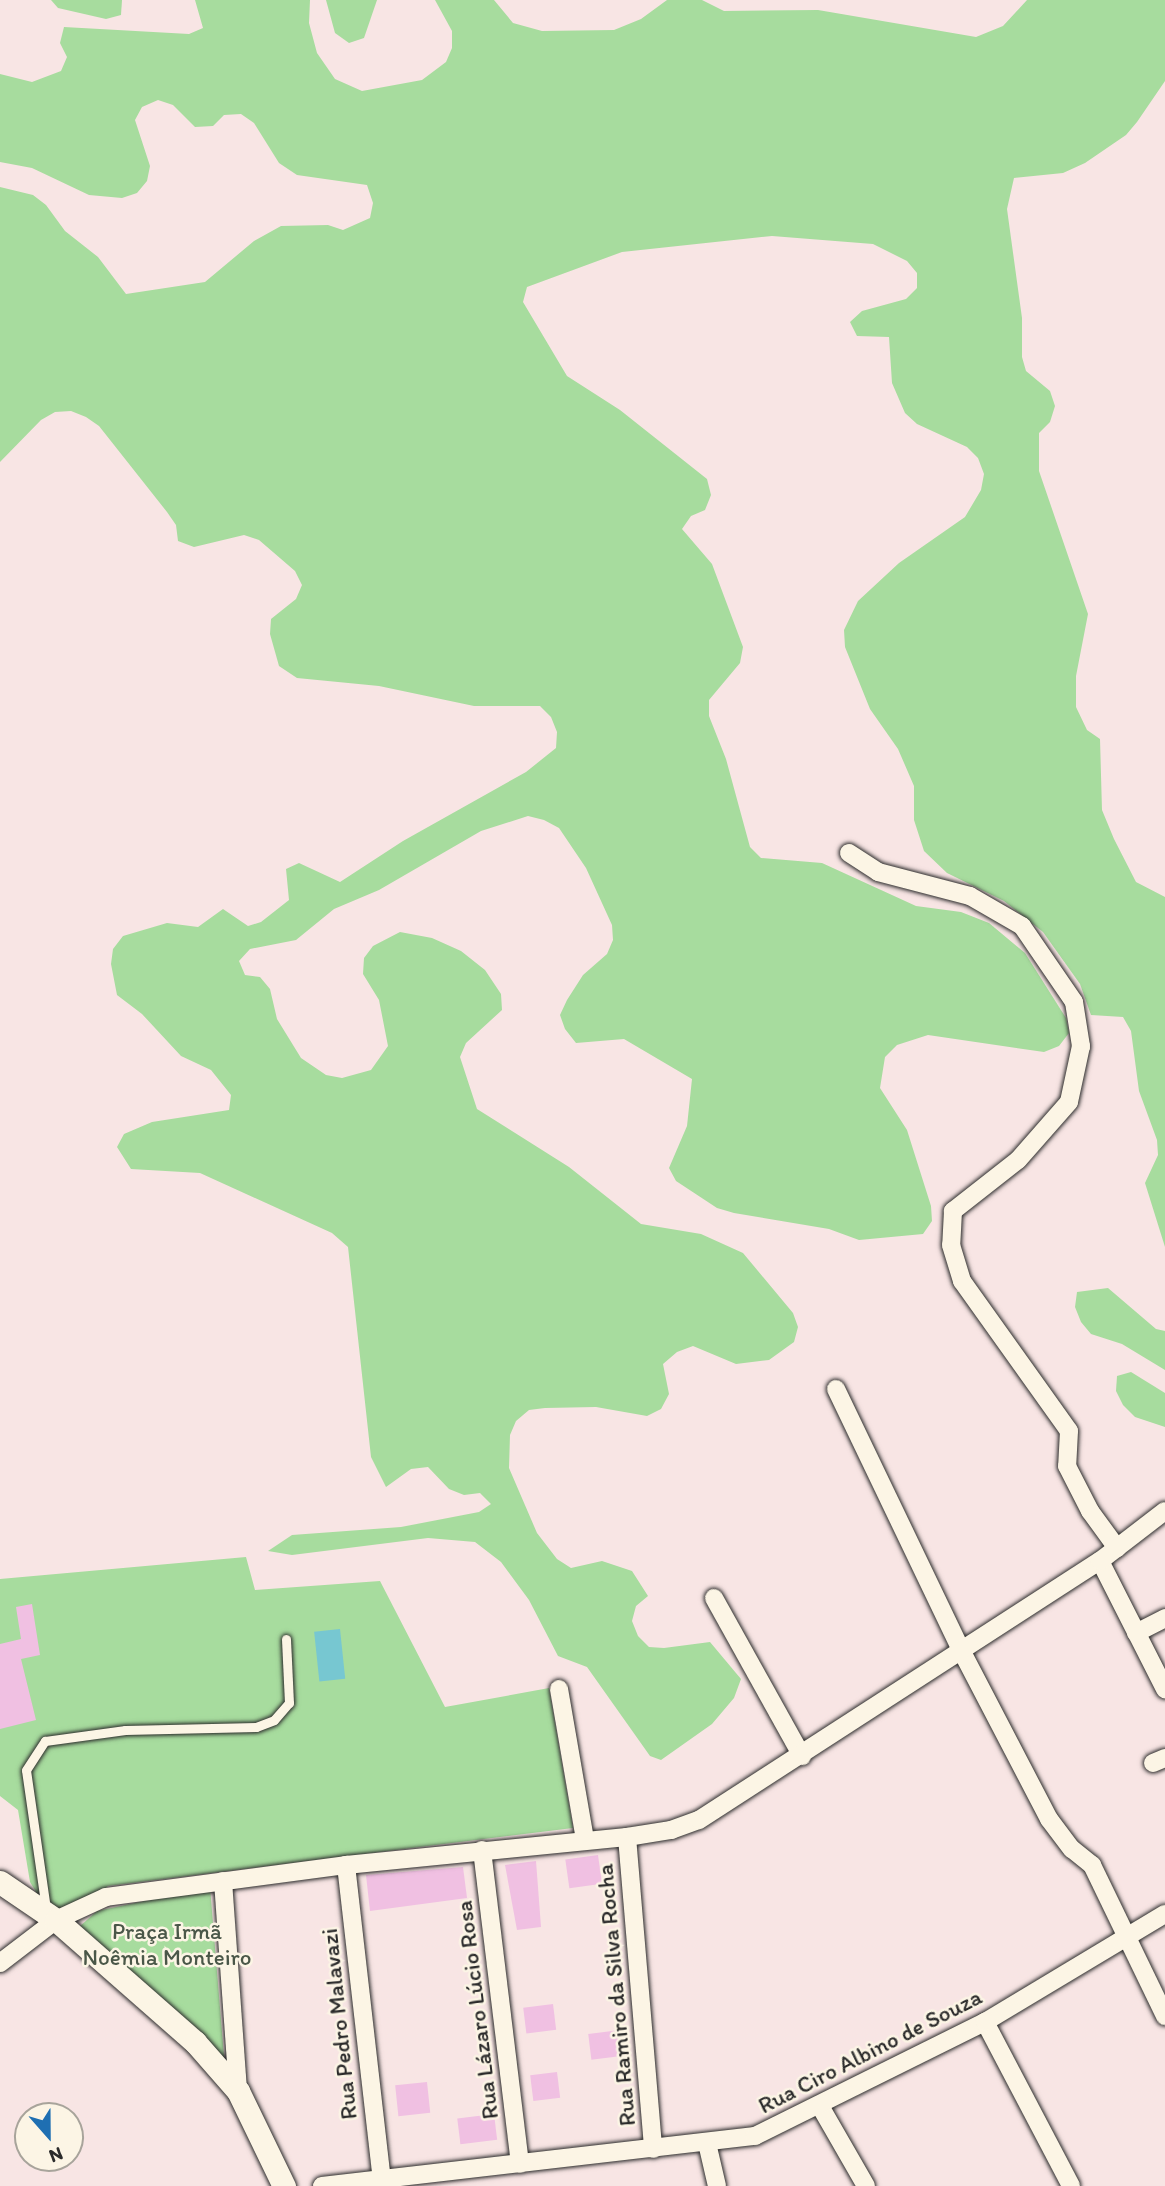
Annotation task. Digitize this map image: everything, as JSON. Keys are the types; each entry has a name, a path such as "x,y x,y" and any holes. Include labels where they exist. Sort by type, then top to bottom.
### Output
{"street":[{"path":"849,853 878,872 970,896 1021,926 1074,1002 1081,1046 1069,1102 1018,1160 953,1211 951,1245 962,1281 1069,1431 1067,1466 1090,1511 1117,1548"},
{"path":"836,1389 961,1650 1049,1819 1072,1849 1092,1865 1165,2016"},
{"path":"0,1963 51,1917 106,1897 346,1864 585,1839 628,1837 671,1830 699,1820 802,1756 1100,1561 1165,1511"},
{"path":"1100,1561 1165,1689"},
{"path":"713,1598 802,1756"},
{"path":"1136,1633 1165,1618"},
{"path":"559,1689 585,1839"},
{"name":"Rua Ramiro da Silva Rocha","path":"628,1837 653,2149"},
{"name":"Rua Lázaro Lúcio Rosa","path":"482,1850 520,2164"},
{"name":"Rua Pedro Malavazi","path":"346,1864 382,2179"},
{"path":"223,1881 238,2091"},
{"path":"0,1882 51,1917 186,2034 238,2091 284,2186"},
{"name":"Rua Ciro Albino de Souza","path":"322,2186 707,2143 776,2129 985,2022 1165,1914"},
{"path":"985,2022 1071,2186"},
{"path":"820,2106 866,2186"},
{"path":"707,2143 717,2186"}],"lane":[{"path":"51,1917 26,1770 38,1748 57,1736 256,1727 274,1720 289,1703 286,1639"}],"green space":[{"path":"51,0 122,0 121,15 106,19 58,8"},
{"path":"195,0 310,0 309,23 317,53 335,79 362,91 422,80 446,62 452,48 452,31 435,0 494,0 513,23 542,31 614,30 641,19 667,0 702,0 724,11 818,10 976,37 1003,26 1027,0 1165,0 1165,81 1137,122 1126,135 1085,163 1063,173 1014,178 1007,209 1022,318 1022,357 1026,371 1050,391 1055,406 1050,422 1039,433 1039,471 1088,614 1076,676 1076,707 1087,730 1100,739 1102,810 1114,839 1136,882 1165,897 1165,1247 1145,1183 1158,1155 1157,1140 1139,1091 1131,1031 1123,1017 1091,1015 1080,984 1043,932 1004,901 947,873 924,851 914,820 914,786 898,749 870,709 845,647 844,630 858,601 899,563 965,517 981,490 984,474 978,458 967,447 917,424 905,413 892,383 889,337 857,336 850,322 862,311 906,299 917,288 917,273 907,261 873,244 772,236 622,252 527,287 523,302 567,376 620,410 707,479 711,495 705,510 691,516 682,529 712,564 743,647 740,663 709,700 709,716 726,759 750,847 761,858 822,863 916,906 961,912 989,923 1025,953 1066,1018 1069,1033 1059,1046 1044,1052 928,1035 897,1045 885,1057 880,1088 907,1130 931,1206 932,1221 923,1234 859,1240 829,1229 717,1208 676,1181 669,1168 687,1126 692,1079 624,1039 576,1043 565,1029 560,1015 583,975 607,954 613,940 612,925 586,868 559,828 544,820 528,816 481,831 379,890 334,909 296,940 250,949 239,961 245,975 260,977 270,989 277,1019 301,1058 326,1075 342,1078 371,1070 388,1046 379,1000 363,974 364,958 373,946 400,932 432,938 461,951 485,970 501,994 502,1010 466,1043 460,1057 477,1109 569,1167 641,1224 701,1234 743,1253 793,1313 798,1327 794,1342 769,1360 736,1364 693,1346 677,1352 663,1364 669,1394 661,1409 647,1416 596,1407 529,1410 516,1421 510,1435 509,1468 537,1533 557,1559 571,1568 602,1561 632,1571 648,1596 636,1606 632,1621 638,1636 649,1647 664,1648 710,1642 741,1679 734,1698 712,1724 661,1760 650,1756 587,1667 558,1656 529,1600 501,1562 475,1542 428,1538 292,1555 268,1551 292,1535 401,1527 479,1512 491,1504 480,1493 464,1495 449,1489 428,1467 411,1469 386,1487 371,1457 348,1247 332,1233 200,1173 131,1169 117,1147 124,1134 152,1122 229,1110 231,1095 211,1070 181,1056 142,1014 117,995 111,964 113,949 123,936 167,923 198,927 223,909 248,926 261,922 289,900 286,869 299,863 340,882 403,841 526,772 556,748 557,732 551,717 540,706 474,706 379,686 297,678 279,666 270,634 271,619 296,599 302,585 295,571 259,540 244,535 194,547 178,541 176,525 167,512 99,426 86,417 71,411 55,412 41,420 0,462 0,187 33,195 46,205 65,231 98,257 126,294 205,282 254,241 281,226 328,225 343,230 370,218 373,203 367,185 297,175 279,163 254,123 241,114 224,115 213,126 195,127 173,105 158,100 142,107 135,120 150,166 147,181 137,193 122,198 89,195 32,168 0,162 0,74 32,82 61,71 67,57 60,43 64,27 189,34 203,28"},
{"path":"326,0 377,0 364,38 349,43 335,33"},
{"path":"1108,1288 1156,1329 1165,1331 1165,1370 1122,1344 1091,1334 1081,1322 1075,1307 1077,1292"},
{"path":"1131,1372 1165,1393 1165,1427 1135,1417 1123,1405 1116,1391 1117,1376"},
{"path":"246,1557 255,1590 380,1581 445,1707 549,1688 573,1828 108,1886 78,1911 62,1911 38,1895 30,1882 18,1810 0,1796 0,1579"},
{"name":"Praça Irmã Noêmia Monteiro","path":"210,1887 225,2068 79,1927 97,1911"}],"water":[{"path":"340,1629 345,1679 319,1681 314,1632"}],"building":[{"path":"32,1604 40,1655 21,1659 36,1720 0,1729 0,1644 21,1639 16,1607"},
{"path":"598,1855 602,1884 569,1888 565,1860"},
{"path":"536,1861 541,1927 517,1930 505,1865"},
{"path":"463,1867 467,1898 370,1911 366,1875"},
{"path":"553,2004 556,2030 526,2033 523,2008"},
{"path":"620,2030 623,2056 591,2060 588,2034"},
{"path":"557,2072 560,2098 533,2101 530,2075"},
{"path":"427,2082 430,2113 398,2116 395,2085"},
{"path":"494,2114 497,2140 460,2144 457,2119"}]}
